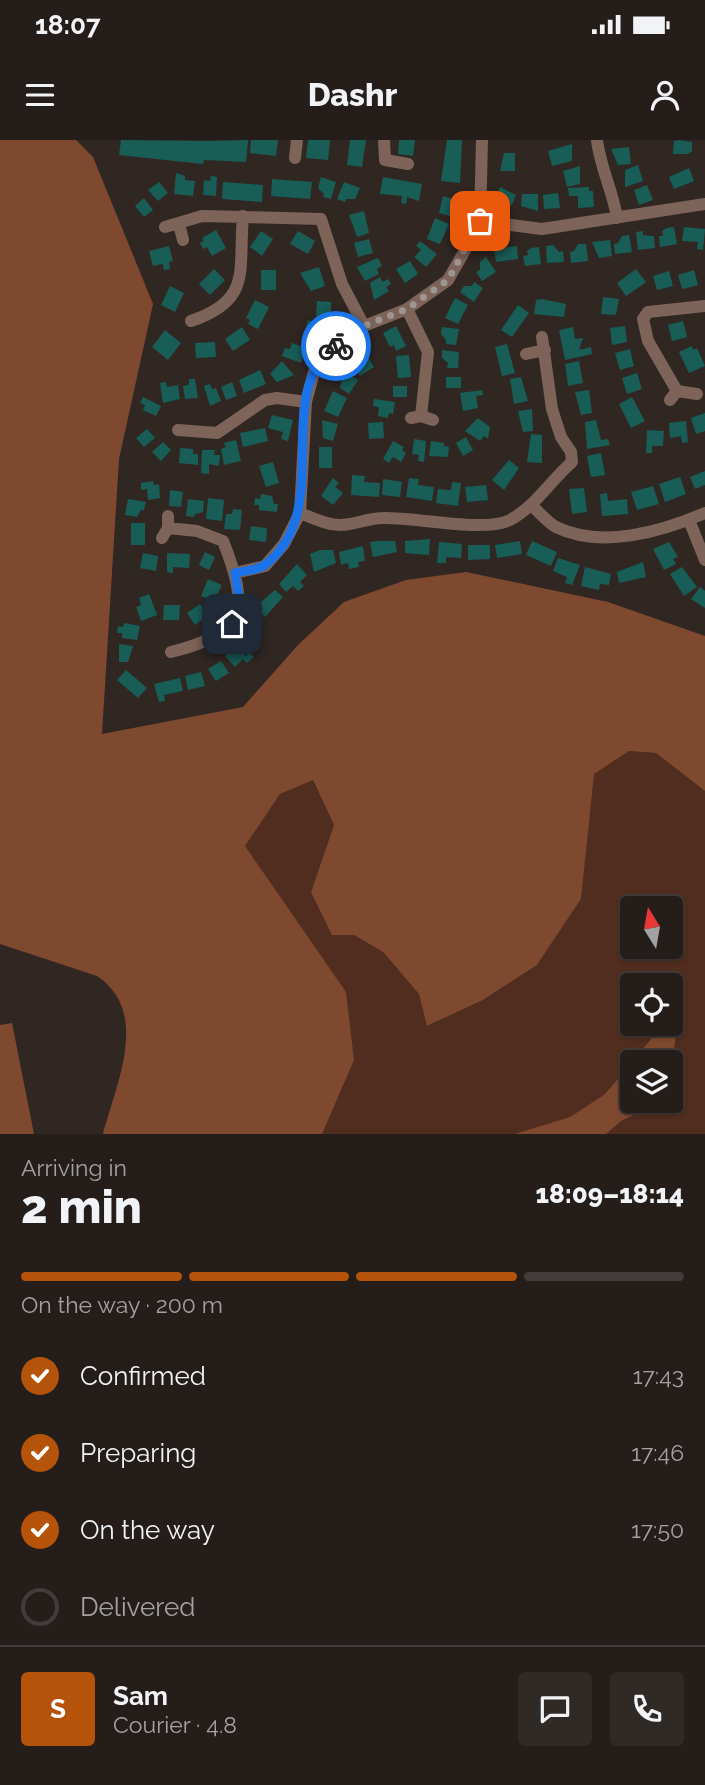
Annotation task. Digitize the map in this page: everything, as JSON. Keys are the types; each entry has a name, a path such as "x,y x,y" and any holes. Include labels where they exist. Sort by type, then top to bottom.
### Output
{"street":[{"path":"295,158 297,140"},
{"path":"384,140 381,165 408,164"},
{"path":"235,573 265,566 284,544 300,513 306,402 314,372 330,350 364,326 407,309 448,280 480,221 482,140"},
{"path":"597,140 599,156 613,191 617,218"},
{"path":"480,221 542,229 705,204"},
{"path":"183,240 172,225 202,216 321,219 342,284 364,326"},
{"path":"191,321 226,305 239,284 243,216"},
{"path":"696,394 673,396 648,341 643,319 648,312 705,306"},
{"path":"407,309 428,352 422,418"},
{"path":"209,315 213,328"},
{"path":"300,513 330,524 345,525 380,518 492,526 509,521 531,505 572,462 552,408 542,337"},
{"path":"526,354 545,351"},
{"path":"191,417 184,431 217,433 265,400 277,398 306,402"},
{"path":"531,505 555,526 600,537 628,536 689,520 705,513"},
{"path":"689,520 705,560"},
{"path":"166,527 197,531 223,541 235,573 240,605 232,624 216,639 171,652"}],"shaded area":[{"path":"0,140 76,140 93,157 153,304 119,459 102,734 243,707 298,645 344,602 406,580 466,572 608,602 705,636 705,791 656,753 629,751 594,774 581,899 537,965 483,1000 427,1026 419,994 383,952 354,935 332,935 311,892 334,825 313,780 280,794 245,846 346,992 354,1060 322,1134 103,1134 125,1050 123,1009 113,991 97,976 0,944"},
{"path":"629,751 656,753 705,791 705,1134 322,1134 353,1060 245,846 280,794 312,779 334,825 311,892 354,935 383,952 419,994 428,1026 487,998 537,965 581,899 593,774"},
{"path":"12,1023 34,1134 0,1134 0,1025"},
{"path":"676,1036 674,1050 642,1050 652,1038"},
{"path":"620,1077 620,1113 637,1113 621,1121 606,1134 515,1134 570,1117 604,1095"}],"building":[{"path":"121,140 248,140 246,162 204,160 203,164 119,155"},
{"path":"251,140 278,140 276,156 250,153"},
{"path":"308,140 330,140 328,160 306,158"},
{"path":"350,140 366,140 362,167 347,165"},
{"path":"399,140 415,140 413,156 398,154"},
{"path":"447,140 462,140 460,183 441,181"},
{"path":"674,141 692,142 692,151 688,154 673,154"},
{"path":"572,144 572,161 552,166 548,151"},
{"path":"629,147 631,164 618,165 611,149"},
{"path":"504,153 515,153 515,171 500,171"},
{"path":"638,165 643,181 625,187 625,170"},
{"path":"580,166 580,184 567,187 563,171"},
{"path":"689,168 694,181 674,189 669,177"},
{"path":"176,173 185,176 185,180 195,181 193,196 174,194"},
{"path":"211,176 217,177 216,196 203,195 204,180 210,181"},
{"path":"321,177 336,182 331,199 323,197 324,194 318,188"},
{"path":"383,177 422,184 419,201 407,197 406,204 401,203 402,196 380,194"},
{"path":"272,179 312,182 310,199 271,196"},
{"path":"159,182 168,193 158,201 148,190"},
{"path":"223,182 263,185 262,202 222,199"},
{"path":"344,182 360,188 355,199 346,199 345,202 337,199"},
{"path":"647,185 653,200 639,205 634,190"},
{"path":"500,187 516,195 512,205 494,203"},
{"path":"589,187 589,191 593,191 594,207 578,208 578,196 569,196 568,188"},
{"path":"558,193 560,208 544,209 543,195"},
{"path":"522,194 538,194 538,211 521,206"},
{"path":"443,196 454,199 453,204 457,205 454,217 439,213"},
{"path":"144,198 153,210 144,217 135,206"},
{"path":"364,211 369,233 357,237 349,215"},
{"path":"435,218 449,224 440,244 427,239"},
{"path":"674,227 677,244 660,247 659,236 663,236 662,231"},
{"path":"684,227 705,229 703,250 697,249 698,242 682,241"},
{"path":"216,230 226,248 212,256 207,247 203,249 200,243 204,241 202,238"},
{"path":"261,231 273,239 262,256 250,247"},
{"path":"298,231 315,241 308,254 290,244"},
{"path":"643,231 643,235 654,236 655,248 638,250 636,232"},
{"path":"629,235 632,252 615,254 614,244 618,243 622,236"},
{"path":"369,239 373,253 358,257 354,243"},
{"path":"610,240 612,256 599,258 592,242"},
{"path":"420,241 437,254 426,267 414,257 421,250 416,246"},
{"path":"578,244 586,244 588,261 571,263 570,252 574,251"},
{"path":"553,245 559,252 563,251 564,262 547,263 546,246"},
{"path":"169,246 173,261 169,262 170,269 164,270 163,264 153,266 149,251"},
{"path":"517,246 518,259 496,262 494,249"},
{"path":"539,247 541,264 525,266 523,256 528,255 527,251 531,248"},
{"path":"486,257 496,272 482,281 476,272 480,270 480,262"},
{"path":"378,258 382,266 377,269 379,274 365,281 357,267"},
{"path":"410,261 418,274 405,283 396,269"},
{"path":"319,267 325,286 311,291 300,273"},
{"path":"214,269 225,280 210,295 199,284"},
{"path":"636,269 646,282 626,296 617,283"},
{"path":"261,270 276,270 276,290 261,290"},
{"path":"694,270 698,285 682,289 678,275"},
{"path":"669,271 673,286 657,290 653,276"},
{"path":"380,277 383,282 388,279 391,284 386,287 389,291 374,300 370,283"},
{"path":"474,282 483,288 474,302 460,292 464,286 472,286"},
{"path":"170,286 184,293 175,312 161,305"},
{"path":"603,297 619,299 616,315 601,314"},
{"path":"455,298 468,305 458,324 445,318"},
{"path":"255,300 269,307 258,329 248,324 250,320 246,318"},
{"path":"536,300 566,304 564,317 534,314"},
{"path":"317,301 331,302 331,317 316,316"},
{"path":"518,305 529,313 512,337 501,330"},
{"path":"308,320 323,325 316,346 302,341"},
{"path":"683,321 687,337 672,341 668,325"},
{"path":"396,326 406,346 396,351 394,345 390,347 383,333"},
{"path":"625,326 627,342 612,345 610,328"},
{"path":"242,327 250,340 233,351 225,339"},
{"path":"442,327 459,329 456,345 446,344 441,334"},
{"path":"573,327 575,339 583,338 579,350 591,347 592,354 565,360 559,330"},
{"path":"165,330 181,343 168,360 152,347"},
{"path":"215,342 216,357 196,358 195,343"},
{"path":"292,343 306,348 301,363 282,356 285,348 290,349"},
{"path":"507,344 515,373 502,376 495,347"},
{"path":"692,346 693,350 697,348 705,366 689,373 679,352"},
{"path":"630,349 634,366 620,370 615,353"},
{"path":"442,350 459,352 458,368 447,368 448,363 442,358"},
{"path":"366,353 374,367 360,376 354,367"},
{"path":"409,355 411,377 398,378 396,356"},
{"path":"282,361 294,375 277,382 270,374"},
{"path":"579,361 583,383 568,386 565,364"},
{"path":"260,370 266,384 244,393 239,380"},
{"path":"344,371 358,380 349,394 340,388"},
{"path":"637,373 642,389 627,394 622,378"},
{"path":"446,377 461,377 461,388 446,388"},
{"path":"521,377 528,401 514,404 510,379"},
{"path":"189,379 195,379 198,398 185,399 183,386 189,385"},
{"path":"166,382 167,387 178,385 180,399 163,403 160,383"},
{"path":"232,382 237,396 226,400 221,387"},
{"path":"210,384 212,389 216,388 221,401 210,406 204,386"},
{"path":"393,386 407,386 407,397 393,397"},
{"path":"482,390 483,395 476,396 478,408 463,411 460,393"},
{"path":"589,390 592,413 581,415 575,392"},
{"path":"333,391 347,398 338,417 324,411"},
{"path":"143,397 161,406 156,416 143,410 145,405 140,403"},
{"path":"632,397 645,421 631,428 619,404"},
{"path":"374,399 395,402 393,414 389,413 388,418 378,416 379,407 373,406"},
{"path":"532,409 533,431 523,432 518,411"},
{"path":"705,413 705,431 696,434 691,418"},
{"path":"272,415 293,420 288,441 281,439 283,432 268,428"},
{"path":"478,418 490,427 488,439 484,436 480,441 465,431"},
{"path":"322,420 338,424 333,441 323,438"},
{"path":"596,420 601,440 608,439 610,445 587,449 585,422"},
{"path":"686,421 688,442 682,443 681,436 670,438 669,423"},
{"path":"383,422 384,438 369,439 368,423"},
{"path":"265,428 268,441 243,447 240,433"},
{"path":"147,429 155,438 144,447 136,438"},
{"path":"647,430 664,431 663,446 652,446 652,453 646,453"},
{"path":"531,434 542,435 542,463 527,462"},
{"path":"466,437 473,450 463,456 456,443"},
{"path":"414,439 426,441 424,462 418,461 419,455 412,454"},
{"path":"236,440 241,461 224,465 221,449 226,447 224,443"},
{"path":"393,441 404,447 402,450 406,453 401,462 393,457 389,463 383,459"},
{"path":"431,441 444,443 444,446 449,447 448,457 429,456"},
{"path":"163,442 171,450 161,461 152,452"},
{"path":"319,447 332,447 332,468 319,468"},
{"path":"180,448 193,449 193,454 198,454 198,465 179,463"},
{"path":"202,450 215,450 214,455 220,455 219,466 209,464 209,474 201,473"},
{"path":"601,453 605,475 591,477 587,456"},
{"path":"509,460 519,468 504,490 492,480"},
{"path":"273,462 279,483 266,487 259,466"},
{"path":"705,471 705,485 695,489 690,477"},
{"path":"352,475 365,476 364,482 380,483 379,497 351,495"},
{"path":"680,477 686,494 665,502 659,484"},
{"path":"333,478 339,483 335,487 343,493 333,505 321,496"},
{"path":"409,478 419,479 418,485 434,487 432,501 406,497"},
{"path":"383,479 402,482 400,497 382,495"},
{"path":"153,481 154,485 159,484 160,498 148,500 147,489 141,490 141,483"},
{"path":"452,482 461,483 458,506 436,503 438,489 451,490"},
{"path":"486,485 488,500 467,502 465,487"},
{"path":"653,486 659,504 637,510 631,492"},
{"path":"584,488 587,512 572,514 569,489"},
{"path":"170,490 183,492 181,507 169,506"},
{"path":"607,493 608,501 627,499 628,514 602,516 600,494"},
{"path":"261,494 272,496 274,504 278,504 277,512 259,510 259,505 254,505 255,498 260,499"},
{"path":"208,498 224,500 222,521 206,519"},
{"path":"128,499 146,502 144,510 141,510 137,517 125,515"},
{"path":"188,499 204,501 203,512 195,514 194,517 186,516"},
{"path":"233,509 242,510 240,530 224,529 226,514 232,514"},
{"path":"131,523 145,523 145,545 131,545"},
{"path":"251,526 267,528 266,542 249,540"},
{"path":"430,539 429,555 405,553 405,541"},
{"path":"395,541 397,552 373,557 370,542"},
{"path":"520,541 522,554 497,558 495,545"},
{"path":"532,541 557,552 551,566 526,555"},
{"path":"439,542 462,544 461,558 446,557 446,563 437,563"},
{"path":"669,542 678,557 673,559 676,564 664,570 653,549"},
{"path":"468,545 490,545 490,559 468,560"},
{"path":"363,546 365,561 358,562 359,567 349,569 348,563 341,565 339,552"},
{"path":"320,550 333,550 336,563 314,572 310,554"},
{"path":"205,552 215,557 209,570 199,565"},
{"path":"143,553 158,556 156,571 140,568"},
{"path":"167,553 190,554 189,568 173,567 173,573 167,572"},
{"path":"558,558 580,565 572,585 565,583 567,577 553,571"},
{"path":"643,562 646,577 619,583 617,572"},
{"path":"297,564 307,575 300,582 304,586 298,591 293,586 286,592 279,584"},
{"path":"585,567 611,574 609,585 600,584 599,590 581,586"},
{"path":"682,567 697,587 684,596 670,574"},
{"path":"208,579 222,585 214,601 201,596"},
{"path":"700,587 705,591 705,608 691,599"},
{"path":"275,590 283,597 265,617 255,607"},
{"path":"149,594 157,615 141,621 136,607 141,605 139,598"},
{"path":"200,604 208,616 195,625 187,613"},
{"path":"164,605 180,605 179,620 163,620"},
{"path":"250,616 263,623 249,646 240,641"},
{"path":"124,623 140,626 137,640 122,638 122,633 117,633 118,626 123,627"},
{"path":"119,644 133,646 128,662 119,662"},
{"path":"236,646 246,656 249,652 254,657 247,663 243,659 235,667 225,656"},
{"path":"221,661 229,673 216,681 208,669"},
{"path":"126,670 147,688 138,698 117,680"},
{"path":"201,672 205,686 188,690 185,676"},
{"path":"180,678 183,691 164,695 165,701 159,702 154,684"}],"way so far":[{"path":"336,346 364,326 388,319 407,309 448,280 480,221"}],"route":[{"path":"232,624 240,605 235,573 265,566 284,544 300,513 306,402 314,372 336,346"}]}
